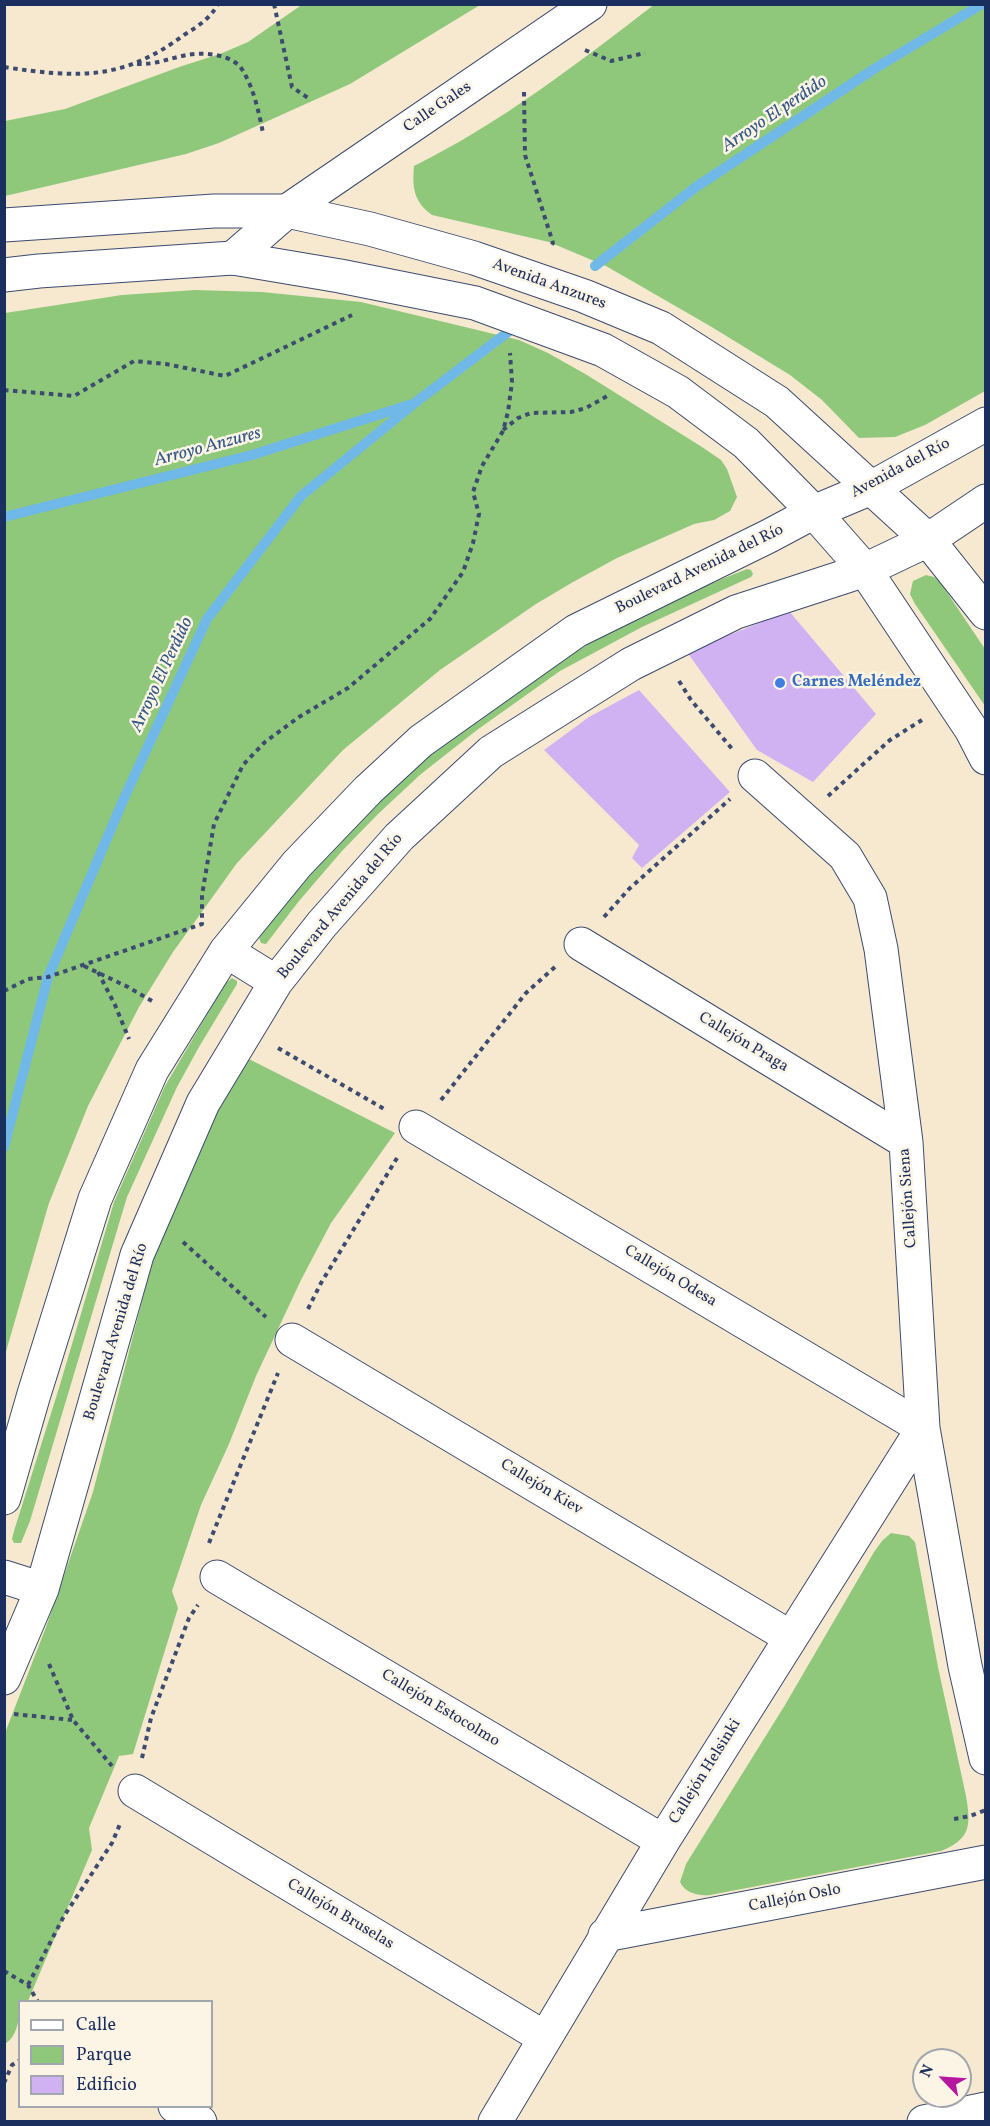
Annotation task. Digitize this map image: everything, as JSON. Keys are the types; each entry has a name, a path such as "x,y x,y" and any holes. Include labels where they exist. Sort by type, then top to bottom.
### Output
{"street":[{"name":"Calle Gales","path":"233,258 287,211 590,4"},
{"name":"Avenida Anzures","path":"4,225 214,211 287,211 370,229 474,258 584,296 661,328 777,402 928,540 986,614"},
{"path":"4,275 233,258 340,276 475,303 603,350 678,392 738,436 814,512 865,570 971,729 986,758"},
{"name":"Avenida del Río","path":"814,512 871,488 986,424"},
{"path":"865,570 928,540 986,501"},
{"name":"Boulevard Avenida del Río","path":"4,1498 95,1199 152,1070 226,951 297,864 368,790 421,741 576,632 814,512"},
{"name":"Boulevard Avenida del Río","path":"4,1678 42,1589 137,1255 203,1103 276,982 322,924 399,837 491,752 631,664 736,612 865,570"},
{"name":"Callejón Siena","path":"755,776 845,856 870,898 881,950 906,1142 924,1428 975,1664 984,1748"},
{"name":"Callejón Praga","path":"581,944 906,1142"},
{"path":"226,951 276,982"},
{"name":"Callejón Odesa","path":"416,1127 924,1428"},
{"name":"Callejón Kiev","path":"292,1340 790,1637"},
{"name":"Callejón Helsinki","path":"495,2121 663,1841 924,1428"},
{"path":"4,1577 42,1589"},
{"name":"Callejón Estocolmo","path":"217,1577 663,1841"},
{"name":"Callejón Bruselas","path":"135,1791 545,2038"},
{"name":"Callejón Oslo","path":"605,1935 986,1862"},
{"path":"178,2108 200,2121"},
{"path":"924,2121 986,2109"}],"path":[{"path":"4,67 54,75 95,74 135,64 174,43 211,16 218,4"},
{"path":"274,4 292,87 311,100"},
{"path":"585,50 611,61 645,52"},
{"path":"135,64 150,65 190,54 220,54 242,68 258,110 263,133"},
{"path":"524,91 525,155 553,243 547,253"},
{"path":"4,390 74,396 134,361 166,364 225,376 356,313"},
{"path":"4,991 28,979 48,977 83,966 202,924 202,895 214,824 243,765 265,742 300,717 348,688 430,619 462,572 473,543 479,514 473,492 482,466 502,431 508,412 512,382 510,348"},
{"path":"502,431 518,418 531,413 571,412 586,408 611,394"},
{"path":"658,650 691,700 755,776"},
{"path":"803,818 890,740 952,701"},
{"path":"83,966 153,1002"},
{"path":"98,972 131,1044"},
{"path":"217,1577 207,1561 208,1546 292,1340 321,1283 416,1127 247,1028"},
{"path":"154,1216 292,1340"},
{"path":"30,1619 73,1720 135,1791"},
{"path":"4,1713 73,1720"},
{"path":"954,1820 986,1810"},
{"path":"4,1971 28,1985 37,2000"},
{"path":"4,2083 12,2066 18,2062"}],"green space":[{"path":"303,4 480,5 350,84 219,143 186,154 5,196 5,121 65,109 220,54 248,42"},
{"path":"655,4 985,5 985,391 925,425 895,437 859,438 822,400 790,375 606,266 549,242 432,215 421,205 414,188 414,166 478,131 508,111 568,70"},
{"path":"195,290 262,292 361,302 519,340 587,375 721,460 727,469 737,497 730,511 714,520 694,524 617,558 573,582 536,604 440,670 343,750 237,863 173,952 139,1007 88,1106 49,1203 5,1355 5,313 122,295"},
{"path":"747,569 753,574 751,577 642,627 560,671 477,730 421,774 378,814 342,851 266,944 261,943 259,938 264,931 336,846 395,786 451,736 490,707 572,653 659,607"},
{"path":"926,575 940,582 985,649 985,706 910,594 913,581"},
{"path":"232,978 237,981 237,984 177,1087 127,1197 30,1521 21,1543 14,1543 12,1539 14,1531 114,1202 165,1086 225,984"},
{"path":"245,1057 395,1133 331,1223 301,1280 256,1376 229,1444 201,1505 172,1591 178,1608 133,1754 119,1756 89,1828 92,1850 28,2000 18,2000 16,2031 5,2044 5,1733 46,1627 93,1492 153,1258 214,1109"},
{"path":"891,1533 909,1536 915,1542 938,1667 966,1796 967,1830 958,1841 941,1851 710,1895 689,1891 680,1882 686,1864 785,1705 874,1552"}],"building":[{"name":"Carnes Meléndez","path":"789,611 876,714 813,782 757,750 687,652"},
{"path":"639,690 730,792 642,868 632,858 639,845 544,750 589,717"}],"waterway":[{"name":"Arroyo El perdido","path":"595,266 696,187 874,69 982,4"},
{"name":"Arroyo El Perdido","path":"4,1147 48,977 125,796 207,619 301,496 416,402 516,326"},
{"name":"Arroyo Anzures","path":"4,517 252,455 409,405"}],"place":[{"name":"Carnes Meléndez","path":"780,683"}]}
